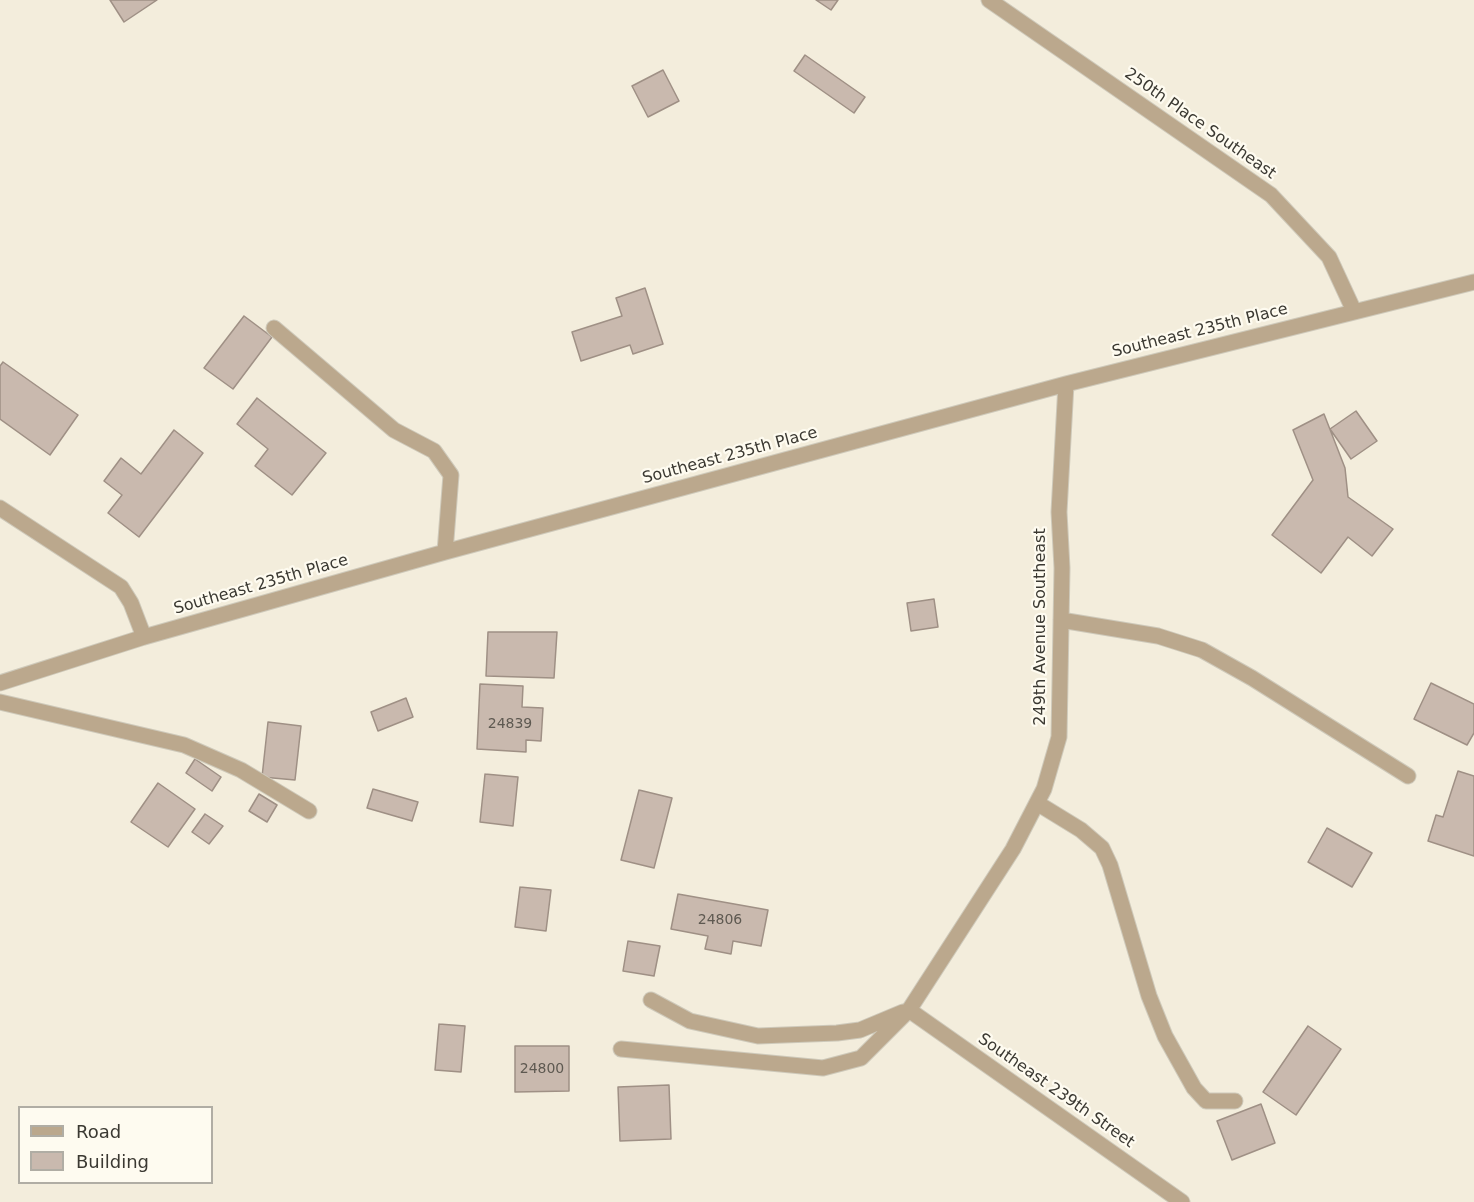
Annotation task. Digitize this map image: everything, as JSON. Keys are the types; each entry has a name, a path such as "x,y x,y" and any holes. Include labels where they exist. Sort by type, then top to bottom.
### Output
{"street":[{"name":"250th Place Southeast","path":"989,0 1271,195 1329,257 1354,311"},
{"name":"Southeast 235th Place","path":"0,683 144,637 445,552 1066,384 1474,282"},
{"path":"274,328 394,430 434,451 451,475 445,552"},
{"name":"249th Avenue Southeast","path":"621,1049 823,1068 861,1058 909,1010 1013,849 1044,789 1059,737 1061,620 1059,513 1066,384"},
{"path":"0,508 121,587 131,603 144,637"},
{"path":"1061,620 1158,636 1202,651 1243,672 1408,776"},
{"path":"0,702 183,745 241,770 309,812"},
{"path":"1037,803 1081,830 1102,848 1110,865 1149,996 1165,1036 1194,1088 1206,1101 1235,1101"},
{"path":"651,1000 690,1021 758,1036 837,1033 860,1029 909,1010"},
{"name":"Southeast 239th Street","path":"909,1010 1182,1202"}],"building":[{"path":"110,0 157,0 124,22"},
{"path":"816,0 838,0 831,10"},
{"path":"805,55 865,97 854,113 794,71"},
{"path":"663,70 679,101 648,117 632,86"},
{"path":"645,288 663,344 633,354 630,345 581,361 572,332 622,316 616,298"},
{"path":"244,316 272,337 233,389 204,368"},
{"path":"3,362 78,415 50,455 0,419 0,366"},
{"path":"257,398 326,453 292,495 255,466 268,449 237,424"},
{"path":"1356,411 1377,441 1351,459 1330,429"},
{"path":"1324,414 1345,468 1348,497 1393,529 1372,556 1348,537 1321,573 1272,535 1313,480 1293,430"},
{"path":"174,430 203,453 139,537 108,513 122,495 104,481 121,458 141,474"},
{"path":"934,599 938,627 911,631 907,603"},
{"path":"488,632 557,632 554,678 486,676"},
{"path":"1431,683 1474,704 1474,733 1467,745 1414,719"},
{"path":"480,684 523,686 522,707 543,708 541,741 526,740 526,752 477,749"},
{"path":"406,698 413,717 378,731 371,712"},
{"path":"268,722 301,726 295,780 262,777"},
{"path":"195,759 221,777 212,791 186,773"},
{"path":"1458,771 1474,776 1474,856 1428,841 1436,815 1443,817"},
{"path":"485,774 518,777 513,826 480,822"},
{"path":"158,783 195,809 168,847 131,822"},
{"path":"373,789 418,802 412,821 367,808"},
{"path":"639,790 672,798 654,868 621,860"},
{"path":"259,794 277,805 267,822 249,811"},
{"path":"205,814 223,826 209,844 192,832"},
{"path":"1327,828 1372,853 1352,887 1308,862"},
{"path":"520,887 551,890 546,931 515,927"},
{"path":"678,894 768,910 761,946 733,941 731,954 705,949 708,936 671,929"},
{"path":"628,941 660,946 654,976 623,971"},
{"path":"439,1024 465,1026 461,1072 435,1070"},
{"path":"1308,1026 1341,1049 1296,1115 1263,1092"},
{"path":"515,1046 569,1046 569,1091 515,1092"},
{"path":"669,1085 671,1139 620,1141 618,1087"},
{"path":"1261,1104 1275,1143 1232,1160 1217,1121"}]}
